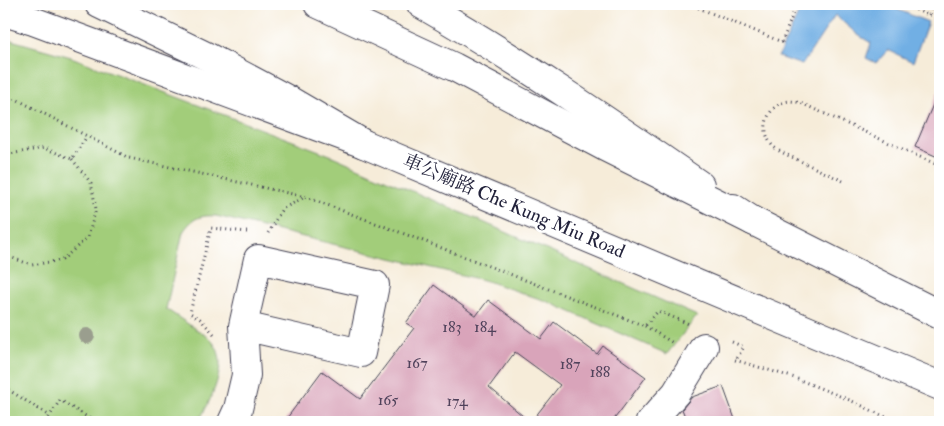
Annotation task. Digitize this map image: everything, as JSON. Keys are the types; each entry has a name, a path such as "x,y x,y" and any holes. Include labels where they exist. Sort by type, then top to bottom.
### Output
{"main road":[{"name":"車公廟路 Che Kung Miu Road","path":"99,4 243,75 364,144 940,386"},
{"path":"318,4 454,67 604,147 940,315"},
{"path":"421,4 464,29 614,126 753,221"},
{"path":"4,12 33,21 364,144"},
{"path":"232,422 238,409 246,375 243,326 263,246 376,286 360,353 243,326"},
{"path":"655,420 676,393 708,337"}],"path":[{"path":"689,4 782,42 797,4"},
{"path":"902,4 940,20"},
{"path":"929,15 934,4"},
{"path":"4,102 16,99 129,158 306,197 645,326 658,311 708,337 744,347 736,360 794,378 852,401 896,422"},
{"path":"843,181 772,146 767,137 765,127 768,117 774,108 783,103 793,101 803,104 940,166"},
{"path":"72,159 87,136"},
{"path":"4,159 10,154 44,148 72,159 91,183 96,209 88,237 62,260 32,265 4,255"},
{"path":"263,246 282,209 306,197"},
{"path":"4,386 50,416"},
{"path":"46,422 60,400 95,422"}],"green space":[{"path":"4,38 71,57 330,155 697,316 667,354 546,301 487,281 216,216 205,216 197,218 190,223 183,232 166,309 209,338 216,346 218,353 220,363 217,380 198,422 4,422"}],"water":[{"path":"803,4 884,4 928,22 913,62 888,50 876,63 866,58 871,43 858,35 835,15 802,65 778,57"}],"building":[{"path":"940,88 940,158 915,147"},
{"path":"434,285 476,316 488,300 541,339 554,322 597,354 603,346 646,377 612,422 531,422 560,385 515,352 489,387 530,422 284,422 322,371 360,399 414,328 406,323"},
{"path":"723,386 736,422 687,422 682,409 692,397"}]}
